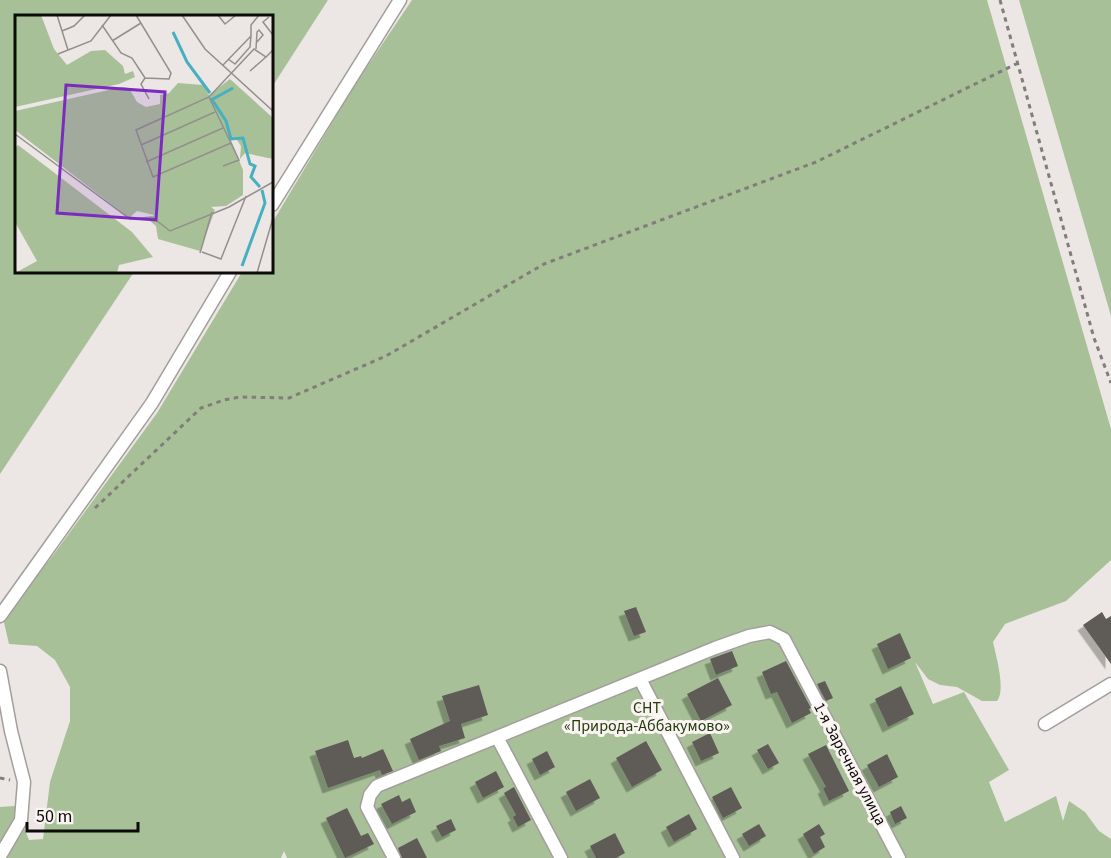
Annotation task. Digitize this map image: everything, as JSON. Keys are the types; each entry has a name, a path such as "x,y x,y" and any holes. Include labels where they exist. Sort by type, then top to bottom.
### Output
{"street":[{"path":"273,203 400,0"},
{"path":"0,616 152,403 229,273"},
{"name":"1-я Заречная улица","path":"394,858 367,807 370,795 377,786 748,636 771,632 784,639 899,858"},
{"path":"0,671 11,731 24,782 21,820 0,856"},
{"path":"640,679 733,858"},
{"path":"1045,724 1111,684"},
{"path":"497,737 561,858"}],"path":[{"path":"1000,0 1094,338 1111,382"},
{"path":"90,513 201,408 232,398 289,398 386,356 544,264 816,162 1018,63"}],"green space":[{"path":"0,0 328,0 273,85 273,15 15,15 15,273 133,273 0,474"},
{"name":"СНТ «Природа-Аббакумово»","path":"412,0 987,0 1111,429 1111,560 1066,601 1005,624 993,642 1001,689 997,701 982,701 957,687 940,685 928,679 915,662 933,704 964,692 1009,770 989,782 1005,822 1056,796 1063,821 1069,801 1085,812 1099,831 1111,839 1111,858 287,858 284,851 281,858 0,858 0,807 15,806 29,840 43,839 50,782 70,721 70,687 55,660 37,646 9,644 3,618 54,554 157,413 241,273 273,273 273,221 354,86"},
{"path":"1019,0 1111,0 1111,316"}],"building":[{"path":"636,607 646,632 634,636 624,611"},
{"path":"1102,612 1106,619 1111,616 1111,664 1083,625"},
{"path":"900,633 911,658 888,669 877,644"},
{"path":"732,651 738,666 716,675 710,659"},
{"path":"786,661 811,708 809,709 811,713 792,723 777,692 771,694 762,672"},
{"path":"718,678 732,705 701,721 687,694"},
{"path":"825,681 833,698 826,701 817,684"},
{"path":"479,685 488,715 461,724 465,738 439,746 441,751 419,760 410,739 450,721 442,696"},
{"path":"901,686 914,714 888,727 875,699"},
{"path":"710,733 719,753 701,761 692,742"},
{"path":"348,740 354,758 361,756 362,758 383,749 393,771 382,775 380,770 328,788 315,751"},
{"path":"646,741 662,770 632,787 616,758"},
{"path":"768,744 779,763 768,769 757,750"},
{"path":"826,745 849,791 829,801 823,788 826,787 808,754"},
{"path":"547,751 555,767 540,775 532,759"},
{"path":"887,754 898,777 879,787 867,765"},
{"path":"496,771 504,787 483,798 475,782"},
{"path":"590,779 600,798 576,811 566,792"},
{"path":"514,787 531,820 518,827 513,817 516,815 504,793"},
{"path":"731,787 742,808 723,818 712,797"},
{"path":"399,795 402,802 410,798 416,812 392,824 381,804"},
{"path":"901,806 907,818 895,824 890,812"},
{"path":"347,808 361,836 368,833 374,844 345,858 326,818"},
{"path":"689,814 697,829 674,842 666,827"},
{"path":"451,819 456,830 442,837 436,826"},
{"path":"759,824 766,836 749,846 742,834"},
{"path":"819,824 825,834 820,837 825,847 814,854 803,834"},
{"path":"615,833 625,853 616,858 596,858 590,846"},
{"path":"417,838 427,858 402,858 398,848"}]}
